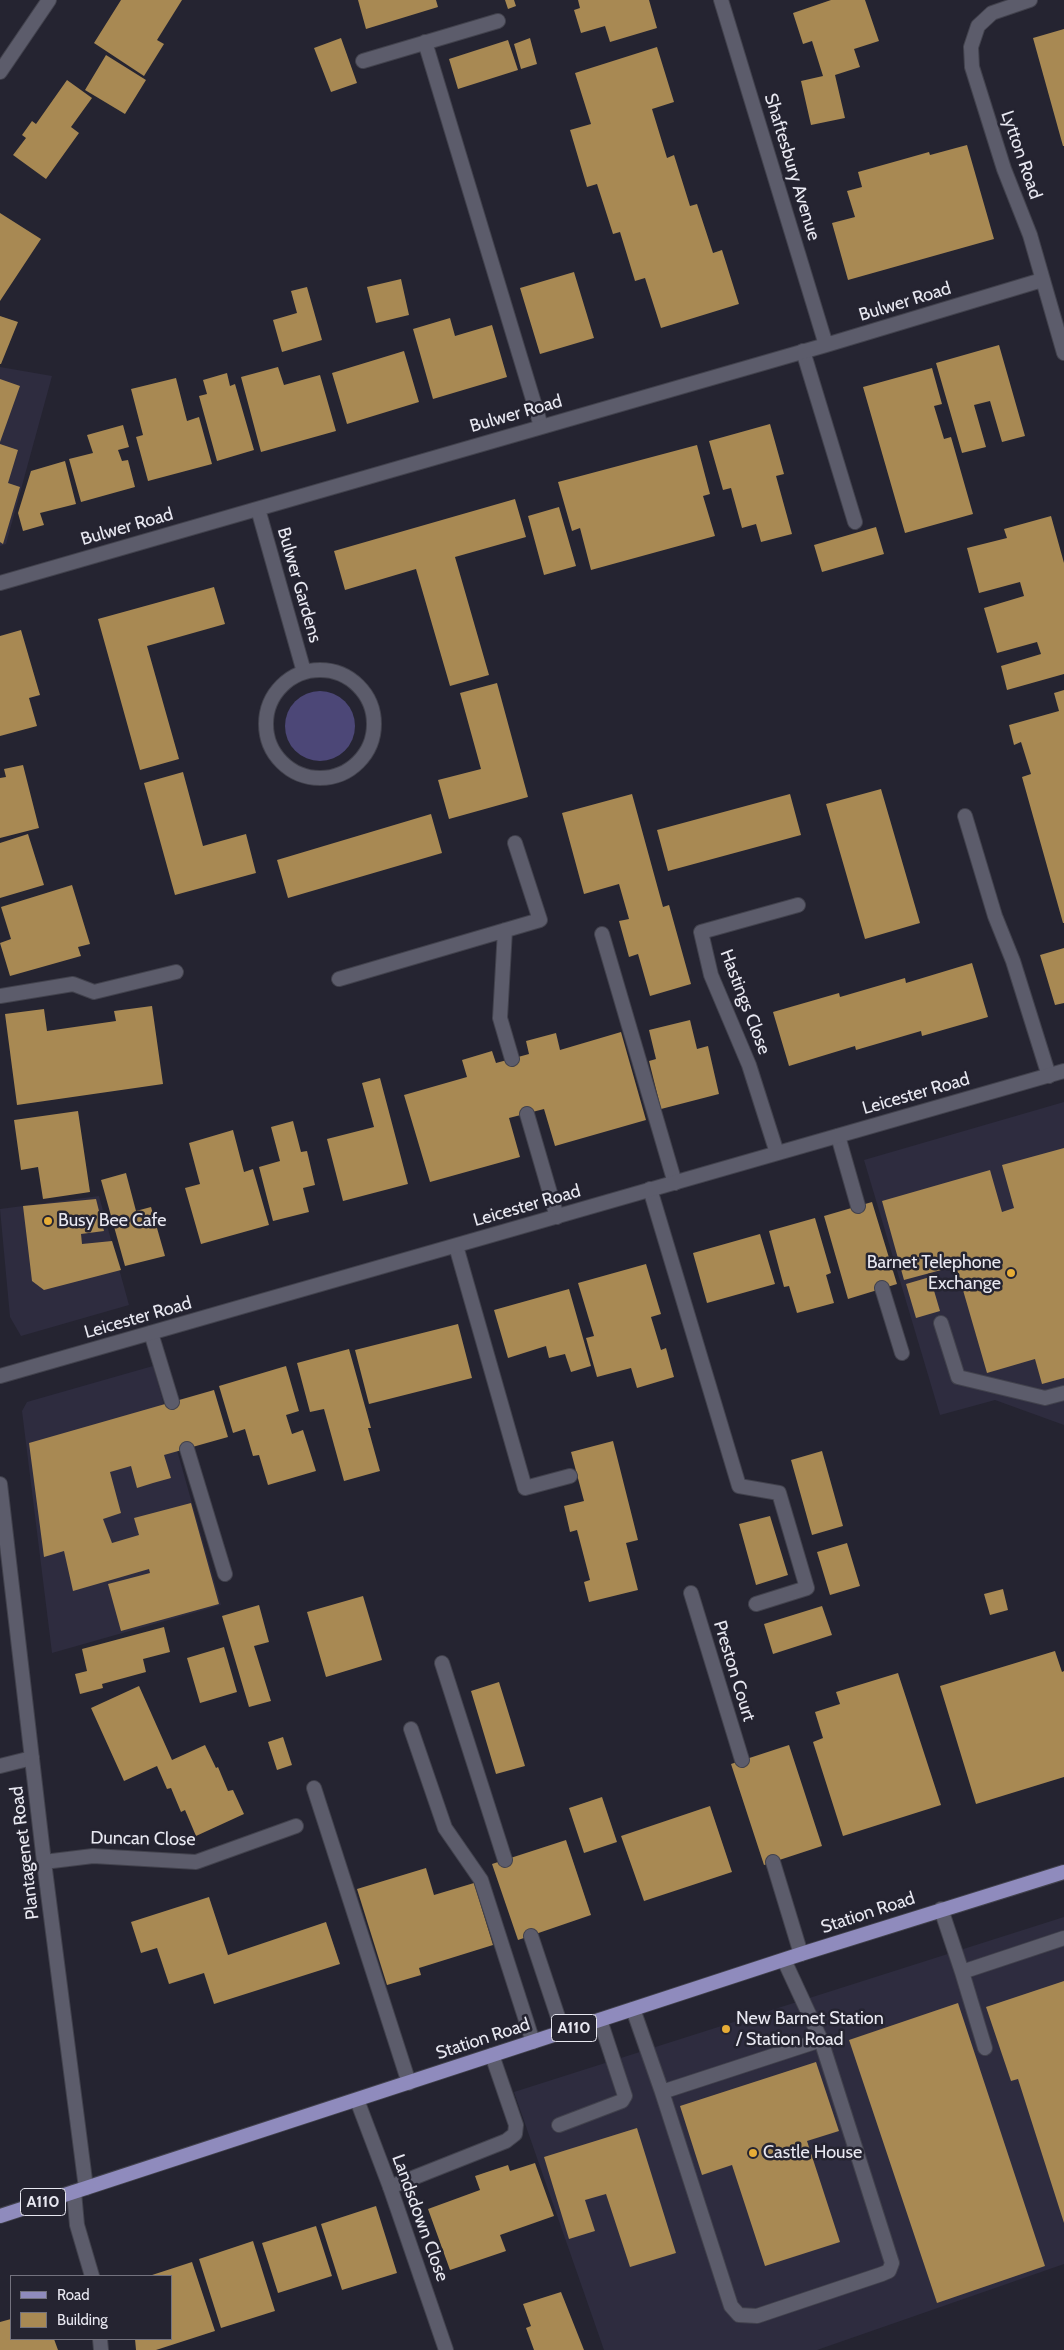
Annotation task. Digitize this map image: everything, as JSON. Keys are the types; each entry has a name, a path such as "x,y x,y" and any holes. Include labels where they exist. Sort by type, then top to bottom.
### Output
{"main road":[{"name":"Station Road","path":"0,2216 801,1954 1064,1872"}],"street":[{"path":"0,72 48,0"},
{"name":"Shaftesbury Avenue","path":"721,0 826,345"},
{"name":"Lytton Road","path":"1030,0 992,13 978,26 971,47 972,68 1004,169 1030,235 1064,354"},
{"path":"363,61 498,21"},
{"path":"425,42 541,426"},
{"name":"Bulwer Road","path":"0,583 826,345 1042,280"},
{"path":"803,351 855,522"},
{"name":"Bulwer Gardens","path":"258,509 304,672"},
{"path":"321,670 338,673 353,681 365,694 372,709 375,726 372,742 364,758 351,770 336,776 317,779 298,774 282,764 271,749 265,731 267,712 274,695 287,681 304,672 321,670"},
{"path":"965,816 995,916 1014,961 1049,1076"},
{"path":"338,979 540,920 515,843"},
{"name":"Hastings Close","path":"777,1153 749,1065 711,975 701,932 798,905"},
{"path":"505,930 500,1018 512,1059"},
{"path":"602,934 675,1182"},
{"path":"0,996 73,984 94,992 176,972"},
{"name":"Leicester Road","path":"0,1376 1064,1071"},
{"path":"527,1114 557,1217"},
{"path":"838,1136 858,1206"},
{"path":"650,1189 739,1486 779,1493 807,1588 756,1604"},
{"path":"456,1246 524,1488 570,1476"},
{"path":"882,1288 902,1354"},
{"path":"941,1324 958,1377 1045,1398 1064,1393"},
{"path":"151,1333 172,1402"},
{"path":"187,1449 225,1574"},
{"name":"Plantagenet Road","path":"0,1484 80,2190 78,2226 92,2275"},
{"name":"Preston Court","path":"690,1593 742,1760"},
{"path":"442,1663 505,1860"},
{"path":"411,1729 445,1828 481,1880 533,2042"},
{"path":"0,1766 32,1758"},
{"path":"314,1788 409,2083"},
{"name":"Duncan Close","path":"44,1862 93,1856 196,1862 296,1826"},
{"path":"773,1862 801,1954"},
{"path":"941,1909 985,2048"},
{"path":"531,1936 563,2032"},
{"path":"962,1972 1064,1938"},
{"path":"633,2009 662,2092 731,2306 739,2315 757,2316 882,2274 889,2271 892,2263 821,2040 784,1960"},
{"path":"559,2126 622,2101 624,2096 600,2020"},
{"path":"662,2092 821,2040"},
{"path":"390,2187 506,2141 515,2134 516,2125 492,2055"},
{"name":"Landsdown Close","path":"357,2100 390,2187 446,2350"}],"shaded area":[{"path":"0,367 52,376 6,544 0,546"},
{"path":"320,691 333,694 345,701 352,713 355,726 352,739 345,751 333,758 320,761 307,758 295,751 288,739 285,726 288,713 295,701 307,694"},
{"path":"1064,1102 1064,1425 995,1400 940,1415 864,1160"},
{"path":"99,1196 129,1305 21,1336 10,1317 0,1209"},
{"path":"153,1366 221,1605 52,1653 22,1411 27,1402"},
{"path":"1064,1917 1064,2264 817,2350 604,2350 514,2092"}],"building":[{"path":"121,0 182,0 157,40 164,44 144,76 94,43"},
{"path":"358,0 436,0 438,7 366,29"},
{"path":"505,0 514,0 516,6 508,9"},
{"path":"578,0 649,0 657,28 610,42 605,26 581,33 574,10 580,8"},
{"path":"831,0 865,0 879,41 854,49 860,67 835,75 845,118 811,125 801,81 823,76 812,41 803,44 793,13"},
{"path":"1064,29 1064,146 1063,146 1033,38"},
{"path":"341,38 357,83 331,92 314,48"},
{"path":"530,38 537,64 521,69 514,44"},
{"path":"508,40 518,70 458,89 449,59"},
{"path":"657,47 674,102 652,109 667,158 674,155 690,206 697,204 713,253 722,250 739,304 661,328 645,278 635,281 620,232 613,234 597,184 587,187 570,130 591,124 575,73"},
{"path":"106,55 146,80 125,114 85,90"},
{"path":"67,80 92,98 71,127 79,133 46,179 13,155 26,138 22,135 32,121 36,124"},
{"path":"967,145 994,239 848,280 832,223 855,217 847,191 862,187 858,172 929,152 930,155"},
{"path":"0,213 41,239 0,301"},
{"path":"574,272 594,338 540,354 520,288"},
{"path":"401,279 409,315 376,323 367,287"},
{"path":"307,287 322,340 282,352 273,320 297,313 291,291"},
{"path":"0,316 18,322 1,364 0,364"},
{"path":"450,318 455,336 492,325 507,377 433,399 413,329"},
{"path":"999,345 1025,436 1002,442 990,401 974,405 986,447 962,453 936,363"},
{"path":"404,351 419,402 347,424 332,373"},
{"path":"278,367 284,385 320,375 336,431 261,452 241,377"},
{"path":"932,368 942,404 934,406 944,439 951,437 973,514 905,533 863,387"},
{"path":"227,373 230,386 235,384 254,450 217,461 199,396 207,394 203,380"},
{"path":"176,378 187,421 199,417 212,464 148,481 136,437 143,435 131,389"},
{"path":"0,379 20,386 0,442"},
{"path":"770,424 784,474 776,476 792,534 761,542 756,524 742,528 731,488 723,490 709,441"},
{"path":"123,425 129,447 118,450 122,461 128,460 135,487 81,502 69,459 93,453 87,435"},
{"path":"0,444 18,450 8,483 20,487 3,544 0,542"},
{"path":"697,445 710,494 703,496 715,536 591,570 580,528 572,531 558,482"},
{"path":"65,461 76,504 40,513 44,525 23,531 18,513 31,471"},
{"path":"515,499 526,537 455,557 489,675 450,686 416,569 345,590 334,551"},
{"path":"559,507 576,566 544,575 528,516"},
{"path":"1051,516 1064,563 1064,674 1007,690 1001,666 1041,654 1037,642 997,653 984,608 1024,596 1020,582 979,593 967,548 1007,538 1004,529"},
{"path":"876,527 884,554 822,572 814,545"},
{"path":"214,587 225,624 147,646 179,759 140,770 98,619"},
{"path":"21,630 40,695 29,698 37,726 0,736 0,636"},
{"path":"497,683 528,797 449,819 438,780 481,769 460,693"},
{"path":"1064,690 1063,923 1022,777 1031,774 1021,742 1014,745 1009,725 1059,711 1054,693"},
{"path":"23,765 39,828 0,838 0,778 6,777 4,769"},
{"path":"183,772 203,846 246,834 256,873 175,895 144,783"},
{"path":"881,789 920,923 865,939 826,804"},
{"path":"632,794 663,907 669,905 691,984 650,996 638,954 629,957 619,921 629,919 619,884 584,894 562,813"},
{"path":"790,794 801,835 668,871 657,830"},
{"path":"431,814 442,853 288,898 277,860"},
{"path":"28,834 44,885 0,898 0,843"},
{"path":"72,885 90,944 78,947 81,956 10,976 0,943 11,939 1,907"},
{"path":"1064,948 1064,1003 1055,1005 1040,955"},
{"path":"972,963 988,1017 922,1036 921,1031 856,1050 855,1046 789,1066 773,1012 839,993 840,997 905,978 906,983"},
{"path":"152,1006 163,1084 17,1105 5,1014 44,1009 47,1031 116,1021 114,1011"},
{"path":"690,1020 697,1049 708,1046 719,1094 661,1109 649,1061 656,1059 649,1030"},
{"path":"621,1032 646,1120 555,1146 544,1109 509,1118 520,1157 430,1182 404,1095 467,1077 462,1060 492,1051 496,1063 529,1054 526,1041 556,1033 560,1050"},
{"path":"380,1078 408,1184 343,1201 327,1139 374,1127 362,1083"},
{"path":"78,1111 90,1192 43,1199 38,1167 21,1170 14,1120"},
{"path":"293,1121 301,1152 307,1151 315,1185 303,1188 309,1212 273,1221 259,1167 280,1161 271,1127"},
{"path":"233,1130 244,1172 253,1169 269,1225 201,1244 185,1188 200,1184 189,1143"},
{"name":"Barnet Telephone Exchange","path":"1064,1148 1064,1378 1042,1384 1035,1359 987,1373 956,1266 904,1280 882,1201 990,1170 1002,1212 1014,1208 1002,1165"},
{"path":"126,1173 136,1211 151,1207 165,1256 125,1266 101,1180"},
{"path":"96,1199 104,1231 81,1234 82,1244 112,1241 121,1270 44,1290 32,1281 23,1206"},
{"path":"872,1202 897,1284 848,1299 824,1216"},
{"path":"815,1218 831,1273 826,1275 834,1303 797,1313 789,1286 784,1287 769,1231"},
{"path":"760,1234 775,1284 707,1303 693,1253"},
{"path":"646,1264 661,1314 651,1317 661,1350 666,1348 674,1377 637,1388 631,1368 597,1377 586,1338 594,1336 578,1283"},
{"path":"930,1277 940,1311 916,1318 906,1284"},
{"path":"569,1289 591,1366 571,1372 565,1354 549,1358 546,1346 508,1358 494,1310"},
{"path":"458,1324 472,1378 369,1404 355,1350"},
{"path":"349,1349 371,1428 368,1428 380,1471 344,1481 324,1409 310,1412 297,1363"},
{"path":"286,1366 299,1411 286,1415 292,1434 303,1430 316,1471 268,1485 259,1455 253,1456 245,1429 233,1433 219,1386"},
{"path":"214,1390 228,1437 164,1455 171,1478 137,1488 131,1466 110,1472 121,1513 103,1519 112,1543 139,1535 134,1518 191,1503 219,1604 121,1631 108,1584 150,1573 149,1569 73,1591 64,1551 44,1557 29,1443"},
{"path":"613,1441 638,1540 626,1543 638,1590 589,1602 584,1582 590,1580 577,1530 570,1532 564,1506 584,1501 571,1452"},
{"path":"822,1451 843,1526 812,1535 791,1460"},
{"path":"770,1516 788,1575 756,1585 739,1524"},
{"path":"847,1543 860,1586 830,1595 817,1552"},
{"path":"1003,1589 1008,1610 990,1615 984,1594"},
{"path":"363,1596 382,1660 326,1677 307,1612"},
{"path":"259,1605 269,1642 254,1646 271,1701 249,1707 222,1616"},
{"path":"822,1606 832,1635 773,1654 764,1624"},
{"path":"164,1627 170,1652 143,1659 146,1672 102,1684 103,1688 80,1694 75,1674 87,1671 82,1649"},
{"path":"224,1647 237,1692 200,1703 187,1658"},
{"path":"1055,1651 1062,1672 1064,1671 1064,1777 976,1804 940,1686"},
{"path":"898,1673 941,1805 843,1836 813,1742 823,1738 815,1712 840,1704 836,1692"},
{"path":"499,1682 525,1766 496,1774 471,1691"},
{"path":"139,1686 172,1760 205,1745 216,1768 218,1767 228,1791 233,1790 244,1814 196,1836 185,1810 181,1812 171,1788 167,1789 157,1766 124,1781 91,1708"},
{"path":"283,1737 292,1765 277,1770 268,1742"},
{"path":"789,1745 822,1846 764,1865 731,1764"},
{"path":"602,1797 617,1842 584,1853 569,1808"},
{"path":"710,1806 732,1872 644,1901 621,1836"},
{"path":"566,1840 591,1915 518,1940 492,1864"},
{"path":"426,1868 434,1895 474,1883 493,1945 419,1968 421,1975 387,1985 357,1889"},
{"path":"209,1897 228,1955 326,1922 340,1964 214,2004 204,1973 169,1984 157,1948 141,1953 131,1922"},
{"path":"1064,1981 1064,2223 1018,2079 1011,2081 986,2007"},
{"path":"958,2003 1045,2266 937,2303 849,2040"},
{"name":"Castle House","path":"816,2062 839,2131 807,2141 840,2242 765,2266 732,2165 702,2175 680,2106"},
{"path":"637,2128 676,2253 630,2267 606,2194 585,2200 595,2231 569,2239 544,2157"},
{"path":"535,2163 554,2216 500,2235 506,2251 450,2270 428,2209 480,2190 475,2176 508,2165 510,2171"},
{"path":"376,2206 397,2273 342,2290 321,2224"},
{"path":"316,2226 332,2276 278,2293 262,2243"},
{"path":"253,2241 275,2311 221,2328 199,2259"},
{"path":"192,2262 215,2331 156,2350 136,2350 135,2340 172,2340 172,2275 152,2275"},
{"path":"561,2292 584,2350 534,2350 526,2328 531,2326 523,2304"},
{"path":"10,2319 10,2340 54,2340 58,2350 0,2350 0,2322"}],"place":[{"name":"Busy Bee Cafe","path":"48,1221"},
{"name":"Barnet Telephone Exchange","path":"1011,1273"},
{"name":"New Barnet Station / Station Road","path":"726,2029"},
{"name":"Castle House","path":"753,2153"}]}
